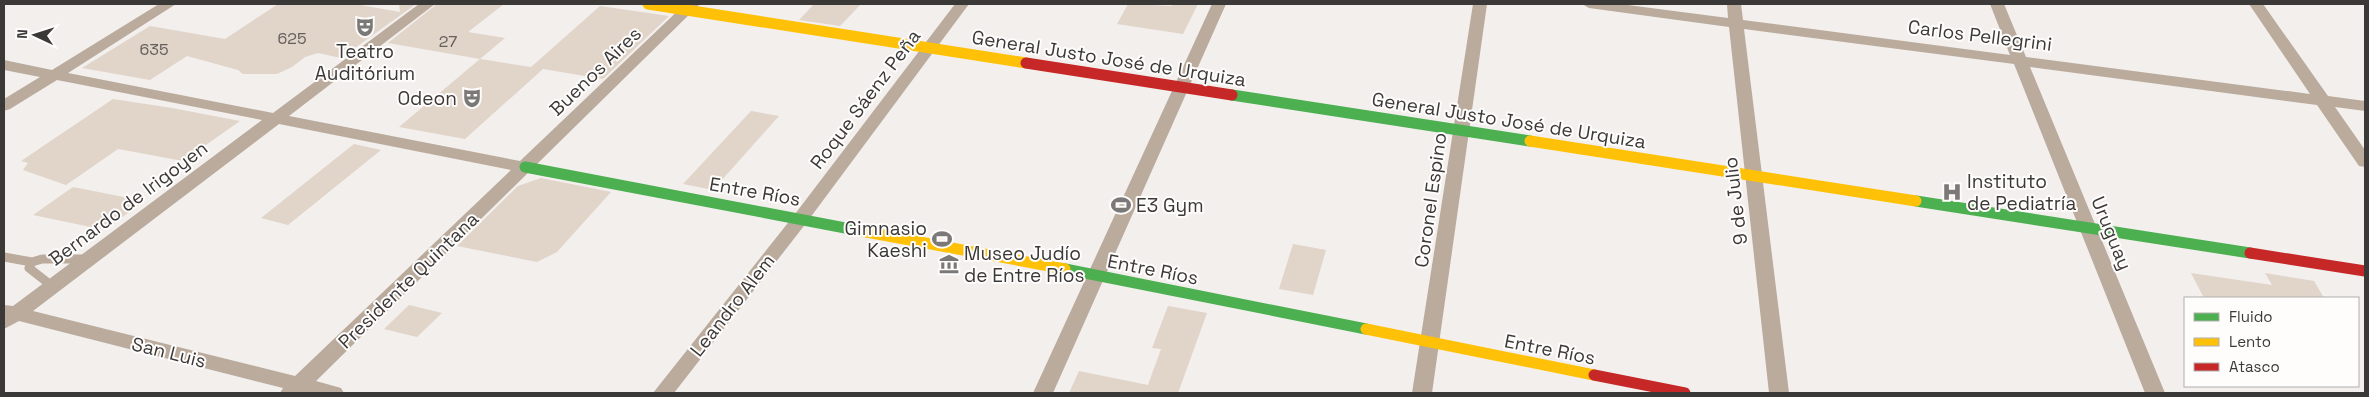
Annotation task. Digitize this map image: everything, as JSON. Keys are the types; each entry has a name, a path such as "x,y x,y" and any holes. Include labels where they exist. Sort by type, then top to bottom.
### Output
{"street":[{"path":"4,106 169,4"},
{"name":"Bernardo de Irigoyen","path":"8,315 89,259 428,4"},
{"name":"General Justo José de Urquiza","path":"648,4 690,7 929,47 2365,271"},
{"name":"Roque Sáenz Peña","path":"801,218 962,4"},
{"path":"1043,393 1218,4"},
{"name":"Coronel Espino","path":"1422,393 1480,4"},
{"name":"Carlos Pellegrini","path":"1589,4 2365,106"},
{"name":"9 de Julio","path":"1734,4 1779,393"},
{"name":"Uruguay","path":"1997,4 2155,393"},
{"path":"2256,4 2365,162"},
{"name":"Buenos Aires","path":"525,167 690,7"},
{"path":"4,65 525,167"},
{"name":"Entre Ríos","path":"525,167 1096,275 1685,393"},
{"name":"Presidente Quintana","path":"295,389 525,167"},
{"name":"Leandro Alem","path":"663,393 801,218"},
{"name":"San Luis","path":"8,315 295,389 334,393"}],"lane":[{"path":"4,257 32,262 42,259 89,259"},
{"path":"32,262 29,268 52,286"}],"building":[{"path":"278,4 355,4 400,12 399,4 416,4 341,58 318,53 305,57 292,67 277,74 243,74 238,70 187,56 150,80 82,68 150,26 225,39"},
{"path":"437,4 504,4 468,32 505,38 480,59 388,43"},
{"path":"814,4 861,4 840,26 799,20"},
{"path":"1128,4 1172,6 1173,4 1198,4 1183,34 1117,24"},
{"path":"600,6 669,16 603,79 543,69 465,139 399,127 480,59 531,67"},
{"path":"113,99 240,121 183,161 118,149 66,185 23,170 28,163 21,161"},
{"path":"751,111 779,116 713,190 683,184"},
{"path":"354,144 381,150 288,225 261,218"},
{"path":"541,178 611,192 557,252 537,262 457,246 518,186"},
{"path":"73,187 144,201 105,230 33,215"},
{"path":"1293,244 1326,250 1313,295 1279,289"},
{"path":"2191,273 2272,285 2265,273 2314,281 2323,297 2203,297"},
{"path":"409,305 442,313 417,337 384,329"},
{"path":"1168,306 1207,313 1178,393 1069,393 1079,371 1148,385 1161,349 1152,348"}],"traffic: fast":[{"path":"1232,95 1530,141"},
{"path":"525,167 861,231"},
{"path":"1916,201 2250,253"},
{"path":"1065,269 1366,329"}],"traffic: slow":[{"path":"648,4 1026,63"},
{"path":"1530,141 1916,201"},
{"path":"861,231 1065,269"},
{"path":"1366,329 1594,375"}],"traffic: jam":[{"path":"1026,63 1232,95"},
{"path":"2250,253 2365,271"},
{"path":"1594,375 1685,393"}],"place":[{"name":"Teatro Auditórium","path":"365,27"},
{"name":"Odeon","path":"472,98"},
{"name":"Instituto de Pediatría","path":"1952,192"},
{"name":"E3 Gym","path":"1121,205"},
{"name":"Gimnasio Kaeshi","path":"942,239"},
{"name":"Museo Judío de Entre Ríos","path":"949,264"}]}
